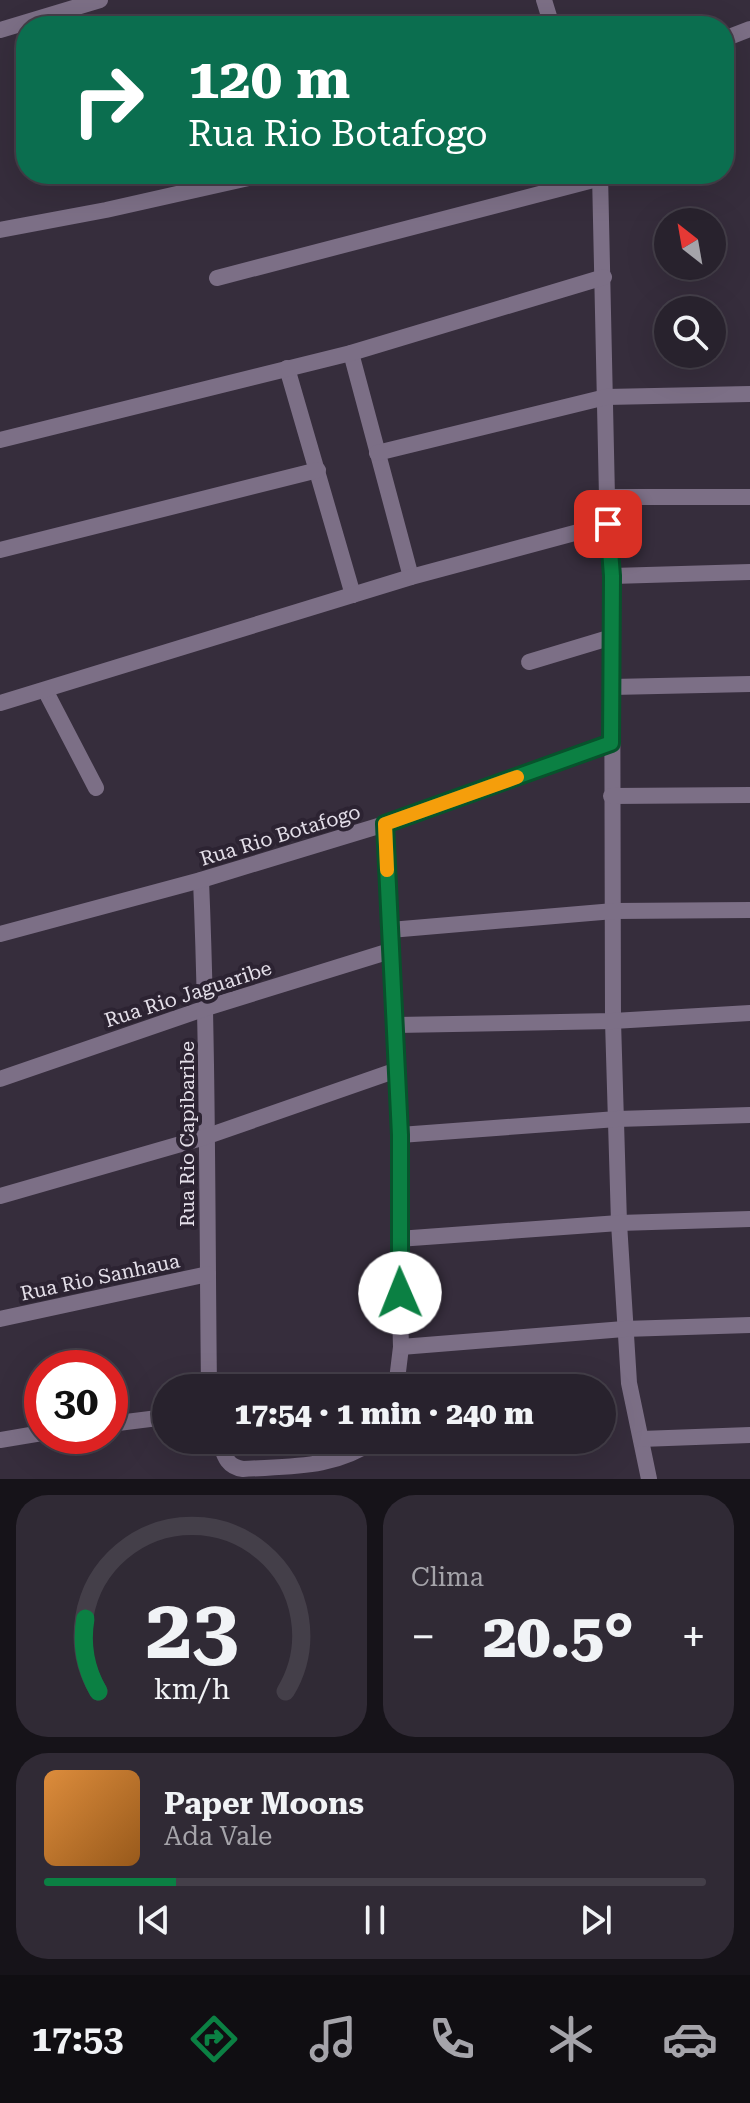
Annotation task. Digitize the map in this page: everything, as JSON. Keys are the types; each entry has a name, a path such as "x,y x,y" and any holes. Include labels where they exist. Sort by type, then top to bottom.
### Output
{"street":[{"path":"47,16 100,0"},
{"path":"0,230 222,184"},
{"path":"217,278 571,184"},
{"path":"601,184 607,497 612,576 613,1021 619,1223 629,1383 649,1479"},
{"path":"0,440 351,353 604,277"},
{"path":"351,353 411,577"},
{"path":"287,368 353,595"},
{"path":"377,453 606,397 750,394"},
{"path":"0,550 318,470"},
{"path":"607,497 750,497"},
{"path":"0,703 411,577 608,524"},
{"path":"612,576 750,572"},
{"path":"529,662 612,637"},
{"path":"612,687 750,684"},
{"path":"45,690 96,788"},
{"name":"Rua Rio Botafogo","path":"0,934 201,880 385,824 611,743"},
{"path":"611,796 750,795"},
{"path":"385,824 400,1135 398,1239 401,1347 398,1374"},
{"name":"Rua Rio Capibaribe","path":"201,880 206,1008 209,1374"},
{"path":"390,930 614,911 750,910"},
{"name":"Rua Rio Jaguaribe","path":"0,1079 206,1008 390,951"},
{"path":"396,1025 613,1021 750,1013"},
{"path":"0,1196 205,1137 397,1070"},
{"path":"400,1135 617,1119 750,1115"},
{"path":"398,1239 619,1223 750,1219"},
{"name":"Rua Rio Sanhaua","path":"0,1319 208,1274"},
{"path":"401,1347 624,1329 750,1325"},
{"path":"128,1422 152,1419"},
{"path":"641,1439 750,1435"},
{"path":"0,1440 24,1436"},
{"path":"223,1454 234,1468 243,1469 307,1466 336,1461 349,1454"}],"slow traffic":[{"path":"387,870 385,824 517,777"}],"route":[{"path":"400,1293 400,1135 385,824 611,743 612,576 608,524"}]}
